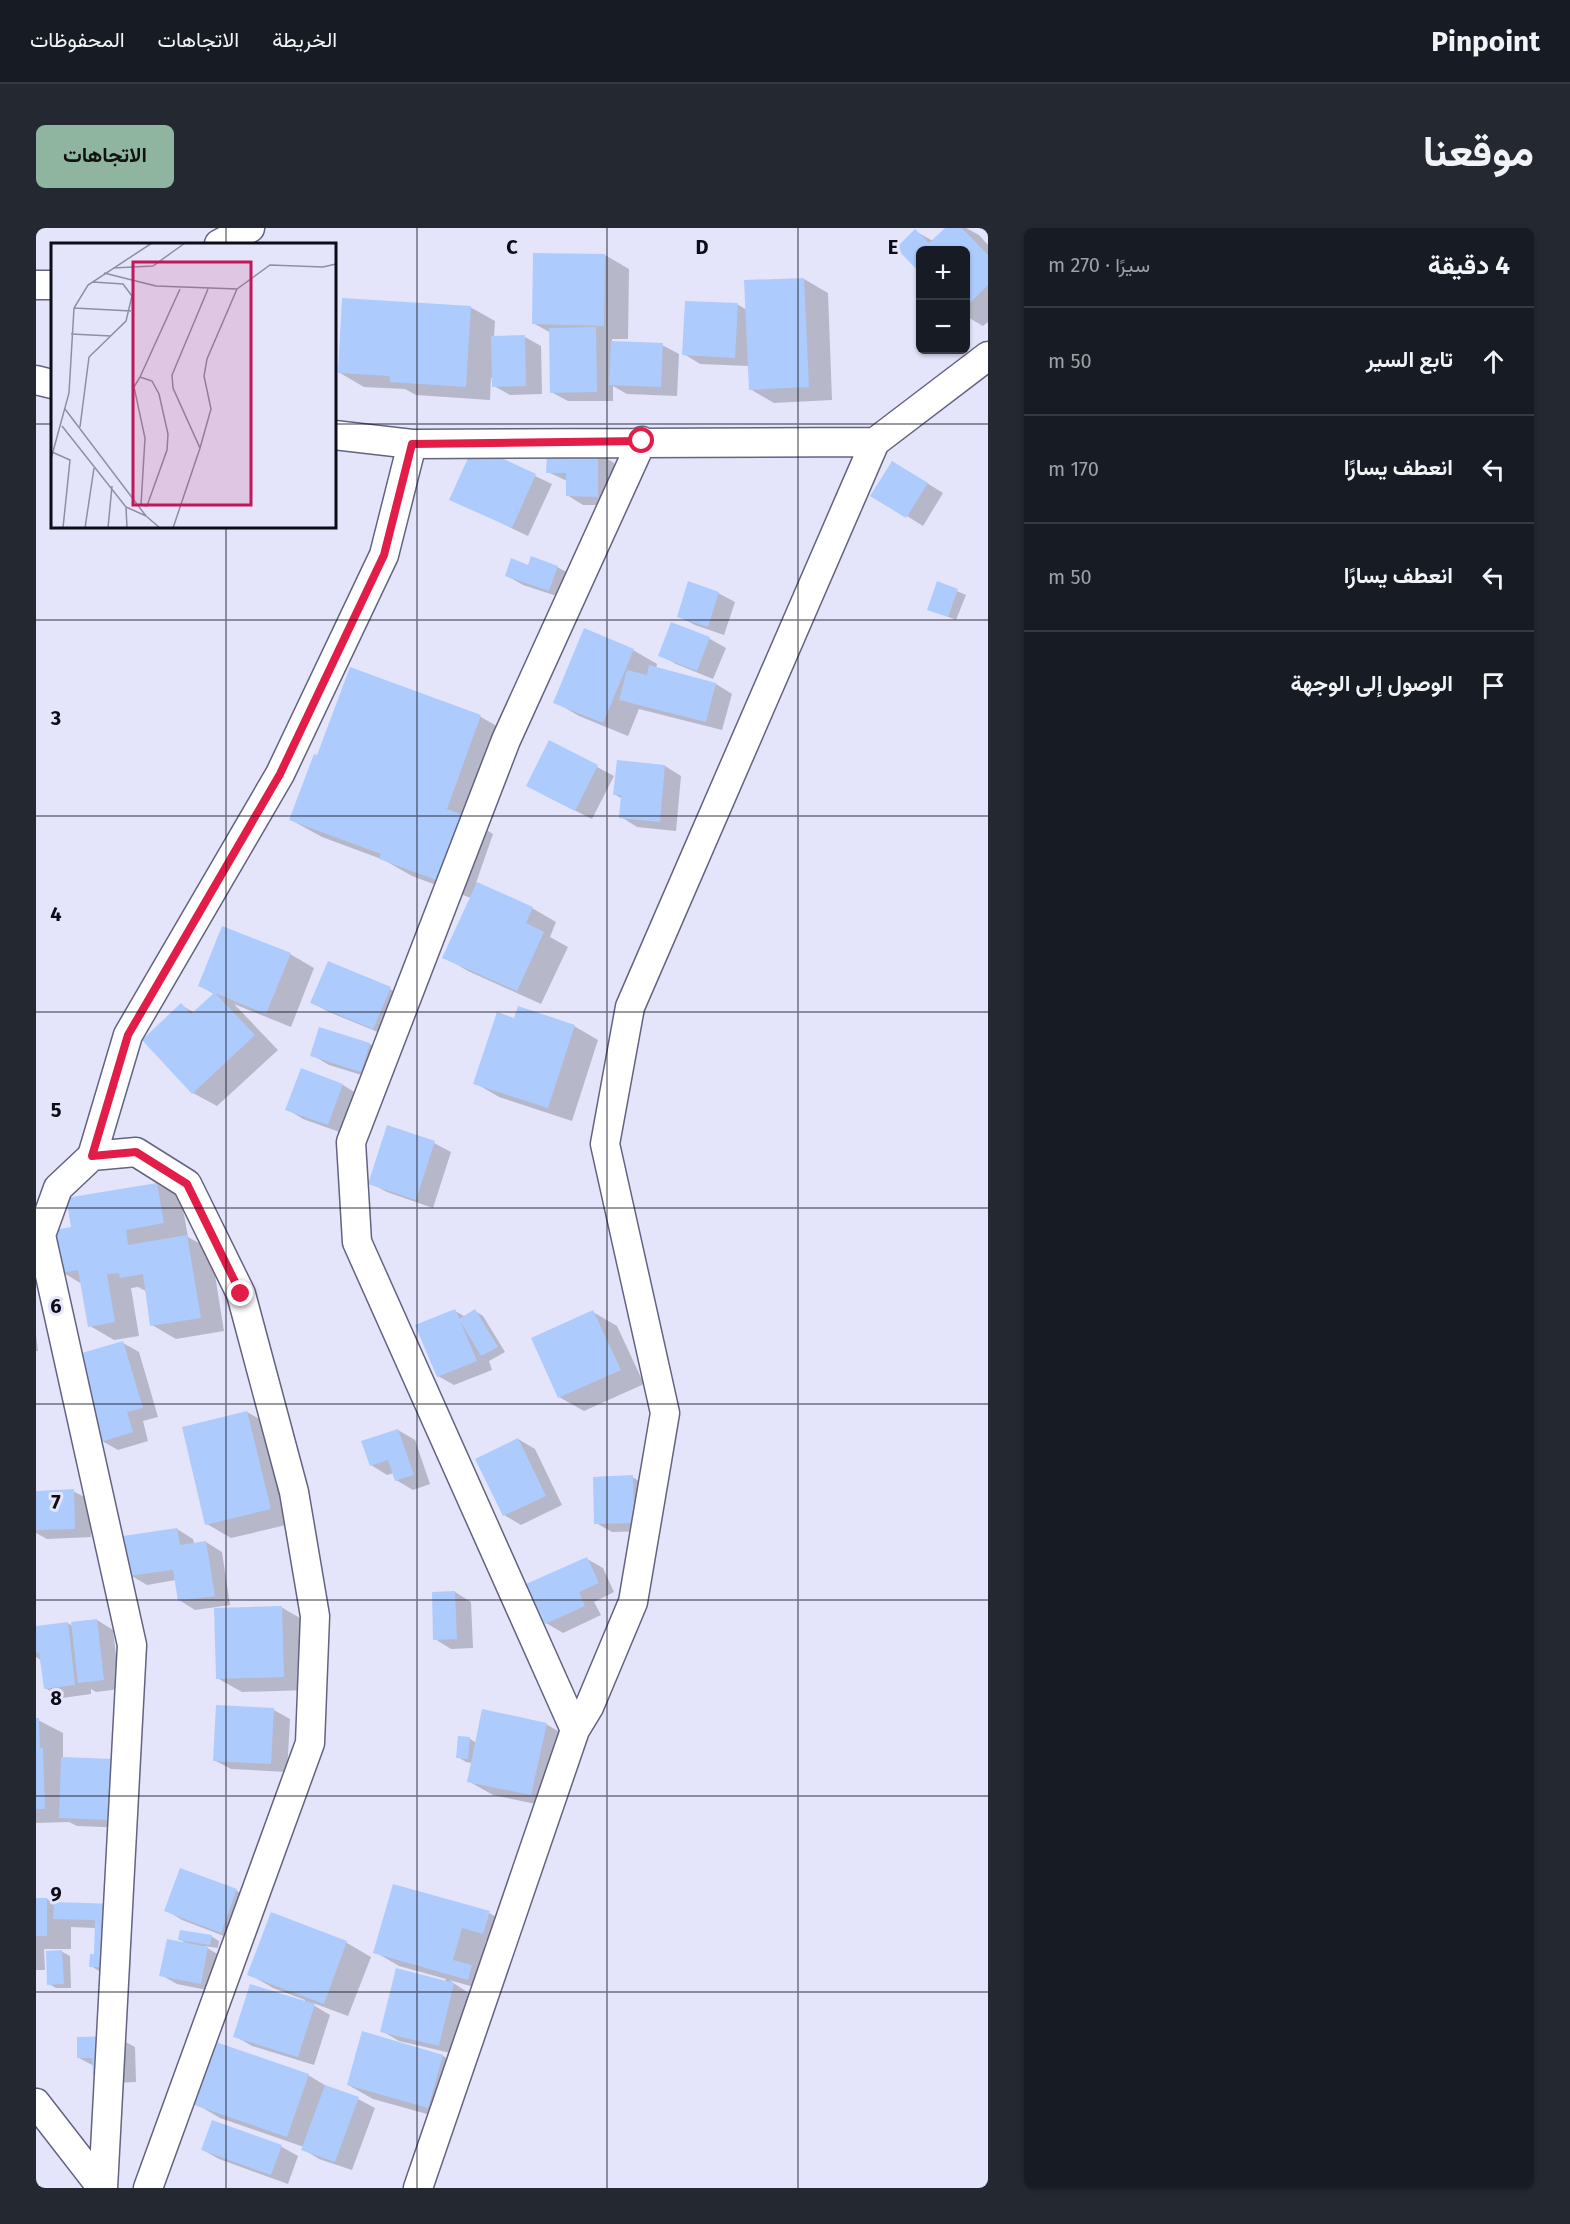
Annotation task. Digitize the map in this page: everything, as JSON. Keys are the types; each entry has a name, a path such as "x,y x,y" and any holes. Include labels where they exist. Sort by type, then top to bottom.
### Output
{"street":[{"path":"221,243 250,228"},
{"path":"418,2188 575,1730 589,1707 633,1602 665,1413 605,1144 630,1007 875,442 988,356"},
{"path":"36,380 51,384"},
{"path":"336,435 412,444 642,441 875,442"},
{"path":"575,1730 357,1242 351,1142 506,740 642,441"},
{"path":"103,2188 132,1645 41,1235 58,1188 92,1156 128,1035 280,774 384,555 412,444"},
{"path":"92,1156 136,1152 187,1184 241,1294 294,1492 315,1616 310,1743 148,2188"},
{"path":"36,2103 103,2188"}],"building":[{"path":"945,228 962,228 988,255 988,285 970,303 970,246 916,246 916,269 896,248 915,229 929,243"},
{"path":"533,253 605,254 604,326 532,324"},
{"path":"804,278 809,387 749,390 744,280"},
{"path":"342,298 471,306 466,387 390,382 390,376 338,373"},
{"path":"685,301 738,303 735,358 682,355"},
{"path":"596,327 597,392 550,393 549,328"},
{"path":"525,335 526,386 492,387 491,336"},
{"path":"611,341 663,343 661,387 609,385"},
{"path":"474,445 536,474 512,528 449,500"},
{"path":"547,451 598,452 598,497 566,496 566,473 546,473"},
{"path":"892,461 928,483 906,518 870,496"},
{"path":"531,556 558,566 549,591 505,576 511,558 528,565"},
{"path":"688,581 719,592 708,627 677,617"},
{"path":"937,581 958,589 948,617 927,610"},
{"path":"671,622 710,637 697,671 658,656"},
{"path":"584,628 634,649 603,723 553,703"},
{"path":"649,665 716,683 706,722 619,700 627,670 647,675"},
{"path":"350,667 481,715 447,809 463,815 439,881 379,859 381,854 289,820 314,754 317,755"},
{"path":"549,740 598,765 575,811 526,786"},
{"path":"617,760 665,765 660,822 619,818 621,795 613,795"},
{"path":"477,882 533,907 526,923 544,932 517,991 442,958"},
{"path":"222,926 291,953 266,1014 215,993 255,1035 192,1094 142,1040 181,1003 191,1014 214,993 198,986"},
{"path":"328,961 391,987 373,1029 310,1003"},
{"path":"518,1006 575,1025 548,1108 473,1084 497,1012 514,1018"},
{"path":"319,1027 370,1043 361,1072 310,1056"},
{"path":"301,1068 343,1084 328,1125 285,1110"},
{"path":"387,1125 435,1141 416,1200 368,1184"},
{"path":"157,1183 164,1223 126,1230 128,1245 187,1235 201,1318 150,1326 143,1274 120,1278 119,1273 107,1274 115,1322 88,1327 78,1270 61,1273 54,1230 71,1227 66,1198"},
{"path":"455,1309 477,1361 437,1377 415,1325"},
{"path":"475,1309 498,1347 481,1356 459,1319"},
{"path":"593,1310 621,1370 558,1398 531,1338"},
{"path":"123,1341 143,1408 127,1412 133,1432 101,1442 75,1355"},
{"path":"247,1411 271,1509 205,1525 182,1427"},
{"path":"398,1429 414,1475 395,1481 388,1460 370,1466 361,1441"},
{"path":"518,1438 546,1496 503,1516 475,1459"},
{"path":"633,1475 634,1523 594,1524 593,1477"},
{"path":"74,1489 75,1529 36,1530 36,1491"},
{"path":"177,1528 180,1545 206,1541 215,1596 178,1601 173,1570 129,1576 123,1536"},
{"path":"587,1557 599,1583 579,1592 585,1606 545,1624 526,1584"},
{"path":"455,1591 457,1639 433,1640 432,1592"},
{"path":"282,1606 284,1677 216,1679 214,1608"},
{"path":"97,1619 104,1680 78,1683 71,1622"},
{"path":"68,1622 75,1685 44,1689 39,1652 36,1653 36,1626"},
{"path":"216,1705 274,1708 271,1764 213,1761"},
{"path":"482,1709 547,1723 531,1795 467,1782"},
{"path":"36,1718 39,1718 40,1748 43,1748 45,1809 36,1809"},
{"path":"458,1736 470,1737 468,1759 456,1758"},
{"path":"61,1757 114,1759 112,1820 59,1818"},
{"path":"180,1868 237,1889 221,1933 164,1911"},
{"path":"393,1884 490,1911 483,1934 462,1928 453,1960 472,1965 468,1980 373,1953"},
{"path":"36,1898 47,1898 47,1936 36,1936"},
{"path":"54,1902 116,1904 114,1967 89,1967 90,1954 94,1954 95,1920 53,1919"},
{"path":"271,1912 347,1941 324,2004 247,1975"},
{"path":"180,1930 212,1935 210,1945 178,1940"},
{"path":"167,1939 208,1947 201,1984 159,1976"},
{"path":"62,1950 64,1984 47,1985 46,1951"},
{"path":"396,1968 454,1983 439,2046 380,2032"},
{"path":"250,1984 315,2004 298,2057 233,2037"},
{"path":"362,2031 443,2055 428,2108 347,2085"},
{"path":"119,2036 119,2074 93,2075 92,2058 77,2058 77,2037"},
{"path":"216,2042 309,2074 287,2137 194,2105"},
{"path":"325,2085 359,2097 335,2162 301,2150"},
{"path":"212,2120 282,2145 271,2175 201,2150"}],"route":[{"path":"241,1294 187,1184 136,1152 92,1156 128,1035 280,774 384,555 412,444 642,441"}]}
